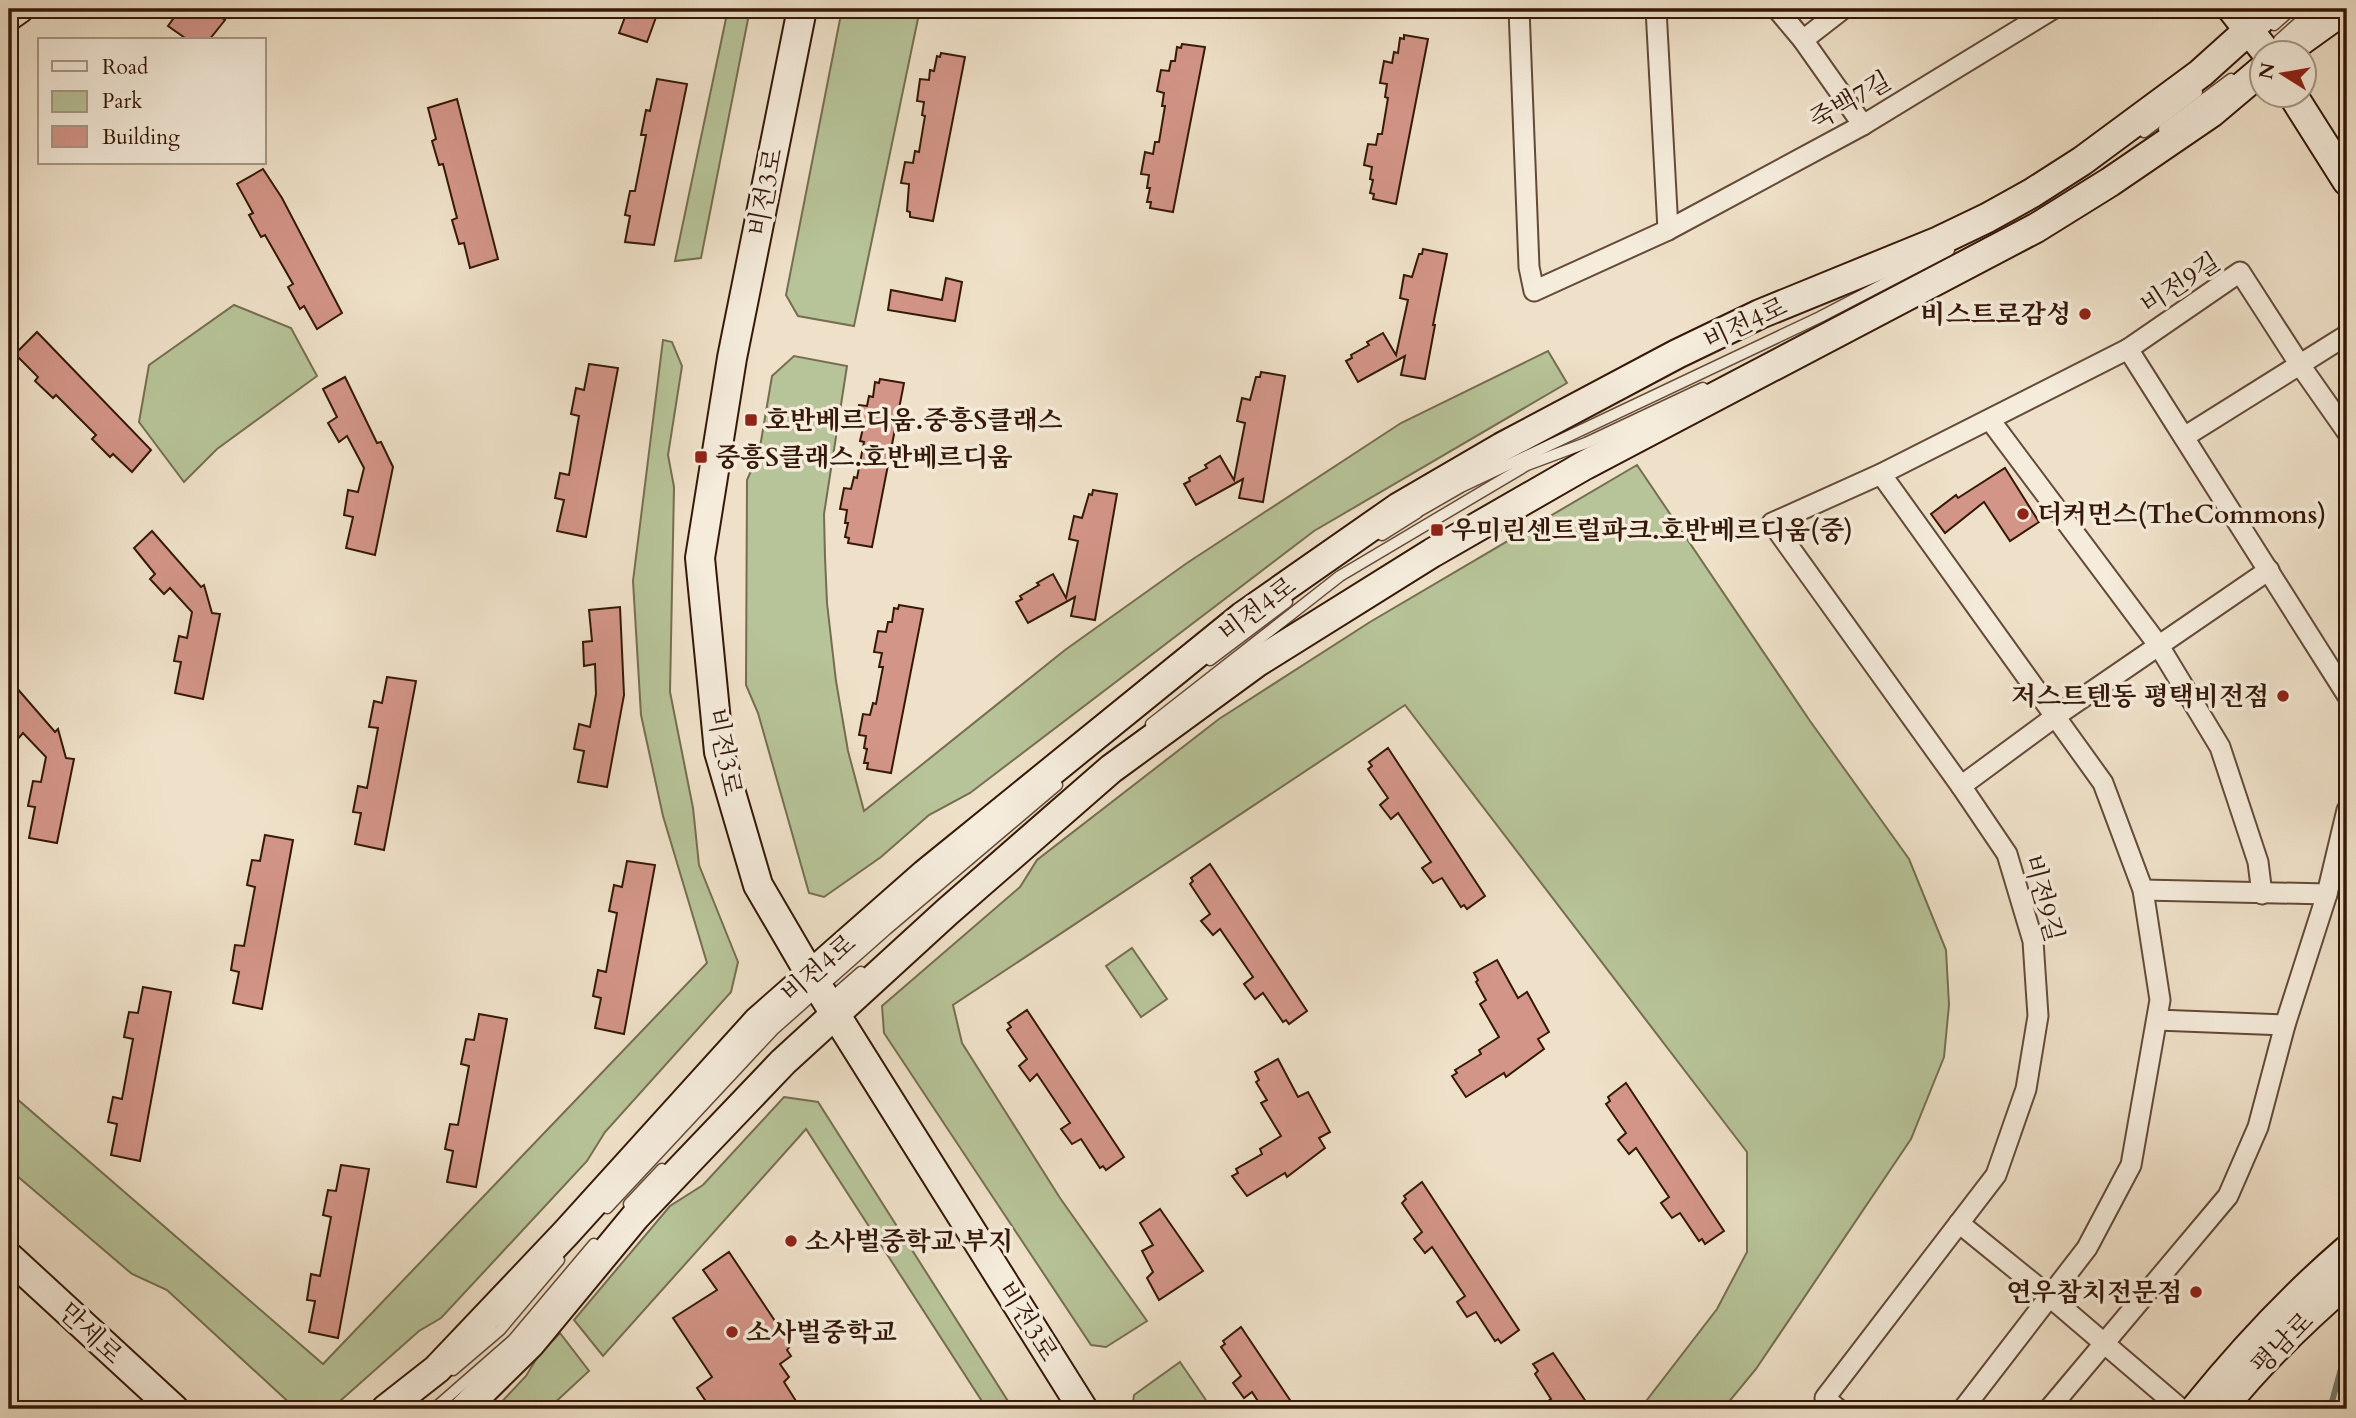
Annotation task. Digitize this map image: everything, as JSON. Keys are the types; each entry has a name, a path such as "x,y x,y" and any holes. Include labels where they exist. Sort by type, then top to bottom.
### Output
{"main road":[{"path":"9,16 19,9"},
{"name":"비전3로","path":"803,9 732,358 700,558 719,752 758,885 822,998 1083,1409"},
{"name":"비전4로","path":"2262,38 2273,9"},
{"name":"비전4로","path":"2280,38 2345,9"},
{"name":"비전4로","path":"464,1409 530,1344 635,1217 783,1062 822,998 925,874 1243,616 1369,536 1399,507 1502,447 1760,314 1977,228 2082,161 2201,73 2248,52"},
{"name":"비전4로","path":"386,1409 437,1369 566,1233 758,1021 822,998 1117,758 1256,663 1432,553 1585,466 2036,228 2110,182 2211,113 2248,62"},
{"path":"2301,108 2347,181"},
{"path":"2195,1409 2246,1346 2347,1250"},
{"name":"만세로","path":"9,1257 174,1409"},
{"name":"평남로","path":"2222,1409 2246,1379 2306,1318 2347,1282"}],"street":[{"name":"죽백7길","path":"1518,9 1530,267 1534,292 1668,230 1863,125 2053,9"},
{"path":"1656,9 1668,230"},
{"path":"1777,9 1803,40 1863,125"},
{"path":"1803,40 1843,9"},
{"name":"비전9길","path":"1838,1409 1825,1398 1996,1175 2026,1089 2038,1016 2033,941 2007,854 1772,523 1881,474 2129,349 2240,272 2347,432"},
{"path":"2184,437 2347,335"},
{"name":"비전9길","path":"2129,349 2347,695"},
{"path":"1990,420 2159,646 2220,747 2258,862 2262,894"},
{"path":"1881,474 2103,783 2143,890 2160,1000 2131,1165 2087,1248 1963,1409"},
{"path":"1961,786 2056,716 2269,570"},
{"path":"2049,1409 2228,1196 2258,1127 2285,1025 2327,894 2347,810"},
{"path":"2143,890 2327,894"},
{"path":"2157,1020 2285,1025"},
{"path":"1959,1223 2181,1409"}],"lane":[{"path":"2267,38 2292,9"},
{"path":"2273,38 2315,9"},
{"path":"2144,144 2248,56"},
{"path":"2130,141 2176,110 2217,76"},
{"path":"1748,367 2080,192 2123,160"},
{"path":"1369,536 1418,513 1461,487 1820,317 1945,253 1977,228 2062,187"},
{"path":"1736,373 1793,356"},
{"path":"1144,729 1340,576 1447,511 1527,465 1586,443 1713,384"},
{"path":"1324,573 1335,565"},
{"path":"1203,666 1291,598"},
{"path":"948,896 1117,758 1154,720"},
{"path":"822,998 887,929 1064,779"},
{"path":"595,1221 773,1030 867,966"},
{"path":"769,1061 778,1051"},
{"path":"624,1210 671,1160"},
{"path":"434,1409 513,1340 598,1240"},
{"path":"449,1374 500,1330 567,1251"}],"green space":[{"path":"728,9 750,9 701,258 675,261"},
{"path":"842,9 920,9 854,326 798,316 786,295"},
{"path":"234,305 291,328 317,376 217,449 184,482 139,422 149,365"},
{"path":"663,340 672,342 682,366 668,455 674,487 670,692 693,808 699,865 738,962 731,992 605,1132 587,1161 441,1318 419,1331 331,1409 295,1408 167,1290 132,1274 9,1169 9,1092 323,1364 707,963 663,816 641,715 633,581"},
{"path":"1548,351 1567,383 1314,531 970,793 929,815 881,857 824,897 809,893 758,713 746,685 747,480 759,453 772,376 794,356 847,366 824,514 825,557 836,681 848,751 864,811 1065,650 1187,563 1401,423"},
{"path":"1637,465 1810,721 1909,859 1946,950 1949,1005 1944,1057 1911,1139 1756,1369 1723,1409 1640,1409 1717,1309 1747,1252 1747,1152 1405,705 953,1005 962,1043 1060,1198 1147,1321 1106,1347 1091,1345 884,1033 882,1006 1020,887 1037,860 1219,719 1370,622"},
{"path":"1132,948 1167,999 1141,1017 1106,966"},
{"path":"784,1097 818,1102 1013,1409 987,1409 806,1129 603,1356 574,1320 670,1206 703,1185"},
{"path":"560,1333 589,1371 548,1409 495,1409 526,1376 538,1356"},
{"path":"1180,1362 1212,1409 1132,1409 1134,1395"}],"building":[{"path":"158,9 210,9 225,20 211,38 185,38 168,26 173,19"},
{"path":"628,9 659,9 647,42 619,33"},
{"path":"1404,35 1428,39 1396,204 1373,199 1374,194 1370,193 1372,167 1364,165 1368,144 1376,145 1378,134 1382,134 1388,98 1385,97 1387,84 1380,83 1384,61 1392,63 1394,52 1398,53 1400,38 1404,39"},
{"path":"1182,44 1205,47 1173,212 1150,208 1151,202 1147,202 1149,175 1141,174 1145,152 1153,154 1155,142 1159,142 1165,106 1162,106 1164,93 1157,91 1161,70 1169,71 1171,61 1175,61 1177,47 1181,48"},
{"path":"941,53 965,57 933,221 910,217 910,212 907,211 909,184 901,183 905,162 913,163 915,151 919,152 925,116 922,115 924,102 917,101 920,79 929,80 930,70 934,71 937,56 940,57"},
{"path":"657,79 687,84 654,245 625,242 630,216 625,215 630,191 635,191 646,135 641,135"},
{"path":"457,99 498,259 470,268 464,243 459,244 452,220 457,218 443,164 439,165 432,141 436,139 428,108"},
{"path":"263,169 282,198 342,313 317,329 304,306 300,309 288,287 293,284 265,235 261,237 249,215 253,213 237,184"},
{"path":"1423,249 1447,254 1425,379 1401,375 1405,356 1358,382 1346,361 1369,345 1367,342 1383,333 1396,355 1408,300 1400,298 1404,275 1412,277"},
{"path":"946,278 962,282 955,321 888,310 891,290 942,300"},
{"path":"37,332 151,450 132,472 113,454 110,457 92,439 96,435 56,395 53,398 35,381 38,377 15,354"},
{"path":"589,364 618,368 586,537 557,531 564,500 555,498 560,473 569,475 579,416 571,414 576,388 584,390"},
{"path":"1261,372 1285,376 1263,502 1239,498 1243,479 1196,505 1184,484 1207,468 1205,465 1220,456 1234,480 1245,423 1237,421 1242,398 1250,400 1256,377 1260,377"},
{"path":"345,377 377,443 381,442 393,467 375,555 346,548 353,517 344,515 348,490 358,492 364,468 347,436 339,442 328,423 337,417 323,389"},
{"path":"880,379 904,383 872,547 848,543 849,538 845,537 847,510 840,509 844,488 851,489 854,477 857,478 864,442 860,441 863,428 855,426 859,405 867,406 869,396 873,397 875,382 879,383"},
{"path":"2005,468 2039,522 2010,541 1984,502 1945,533 1931,514 1956,495 1958,498"},
{"path":"1093,490 1117,494 1095,620 1071,616 1075,597 1028,623 1016,602 1022,599 1020,596 1039,585 1037,583 1053,574 1066,598 1078,541 1069,539 1074,516 1082,518 1089,494 1092,495"},
{"path":"152,531 201,587 204,585 212,613 220,614 203,699 175,693 181,662 174,661 179,636 187,638 192,612 170,588 164,594 150,579 155,574 134,548"},
{"path":"899,605 923,609 891,773 867,769 868,763 864,763 866,736 859,735 863,714 870,715 873,703 876,704 883,667 879,667 882,653 874,652 878,631 886,632 888,622 892,622 894,608 898,609"},
{"path":"620,607 624,695 607,787 578,782 584,751 574,749 579,724 590,727 596,694 595,664 584,666 583,642 592,641 589,610"},
{"path":"387,677 416,681 384,850 355,844 361,813 353,812 358,786 367,788 378,728 369,727 374,701 382,703"},
{"path":"9,679 55,732 58,729 66,758 74,759 57,843 29,838 35,807 28,806 33,781 41,782 46,757 23,733 16,741 9,733"},
{"path":"1388,748 1485,896 1467,909 1464,905 1461,907 1442,878 1433,883 1422,868 1431,862 1398,813 1391,819 1380,805 1388,798 1368,769 1372,766 1369,762"},
{"path":"265,835 293,840 262,1009 233,1003 239,972 231,970 235,945 244,946 255,887 247,885 252,860 260,861"},
{"path":"627,861 655,865 624,1034 595,1028 601,998 593,996 598,970 606,972 617,913 609,911 614,885 622,887"},
{"path":"1210,864 1307,1011 1289,1024 1286,1020 1283,1022 1263,993 1255,999 1244,984 1253,977 1220,929 1213,935 1201,921 1210,914 1190,884 1193,881 1191,878"},
{"path":"1497,960 1518,998 1527,992 1549,1032 1538,1039 1544,1049 1506,1077 1504,1073 1466,1097 1452,1076 1457,1073 1455,1070 1481,1054 1479,1050 1499,1037 1480,1004 1486,1000 1474,973"},
{"path":"143,987 171,992 140,1161 111,1155 117,1124 108,1122 113,1097 122,1099 133,1039 124,1037 129,1012 138,1013"},
{"path":"1027,1010 1124,1157 1106,1170 1103,1166 1100,1168 1081,1139 1072,1144 1061,1129 1070,1123 1037,1074 1030,1081 1019,1066 1027,1059 1007,1030 1011,1027 1008,1023"},
{"path":"479,1014 507,1019 476,1187 447,1182 453,1151 445,1149 450,1124 458,1125 469,1066 461,1064 466,1039 474,1040"},
{"path":"1278,1059 1298,1097 1308,1092 1330,1132 1319,1138 1325,1148 1287,1177 1285,1173 1247,1196 1232,1176 1238,1173 1236,1169 1262,1154 1260,1149 1281,1136 1261,1103 1267,1100 1256,1082 1259,1080 1255,1072"},
{"path":"1626,1083 1724,1231 1705,1244 1702,1239 1699,1241 1680,1213 1672,1218 1661,1203 1669,1197 1636,1148 1629,1154 1618,1140 1626,1133 1606,1104 1610,1101 1608,1097"},
{"path":"341,1165 369,1169 338,1338 309,1332 315,1301 307,1300 311,1274 320,1276 331,1217 323,1215 328,1190 336,1191"},
{"path":"1422,1182 1519,1330 1501,1343 1498,1339 1495,1341 1476,1312 1467,1317 1457,1302 1465,1296 1432,1247 1425,1253 1414,1239 1422,1232 1402,1203 1406,1199 1404,1196"},
{"path":"1160,1209 1203,1271 1159,1300 1147,1278 1153,1272 1142,1251 1153,1245 1140,1223"},
{"name":"소사벌중학교","path":"729,1252 791,1345 787,1350 791,1356 780,1364 789,1377 784,1382 801,1409 711,1409 697,1388 712,1377 673,1318 717,1290 703,1270"},
{"path":"1241,1327 1296,1409 1263,1409 1252,1392 1244,1398 1233,1383 1241,1376 1221,1347 1225,1344 1223,1341"},
{"path":"1553,1353 1591,1409 1536,1409 1551,1399 1535,1374 1538,1371 1533,1364"}],"waterway":[{"path":"2330,1409 2347,1347"}],"place":[{"name":"비스트로감성","path":"2085,314"},
{"name":"호반베르디움.중흥S클래스","path":"751,420"},
{"name":"중흥S클래스.호반베르디움","path":"701,457"},
{"name":"더커먼스(TheCommons)","path":"2023,514"},
{"name":"우미린센트럴파크.호반베르디움(중)","path":"1437,530"},
{"name":"저스트텐동 평택비전점","path":"2283,696"},
{"name":"소사벌중학교 부지","path":"791,1241"},
{"name":"연우참치전문점","path":"2196,1292"},
{"name":"소사벌중학교","path":"732,1332"}]}
